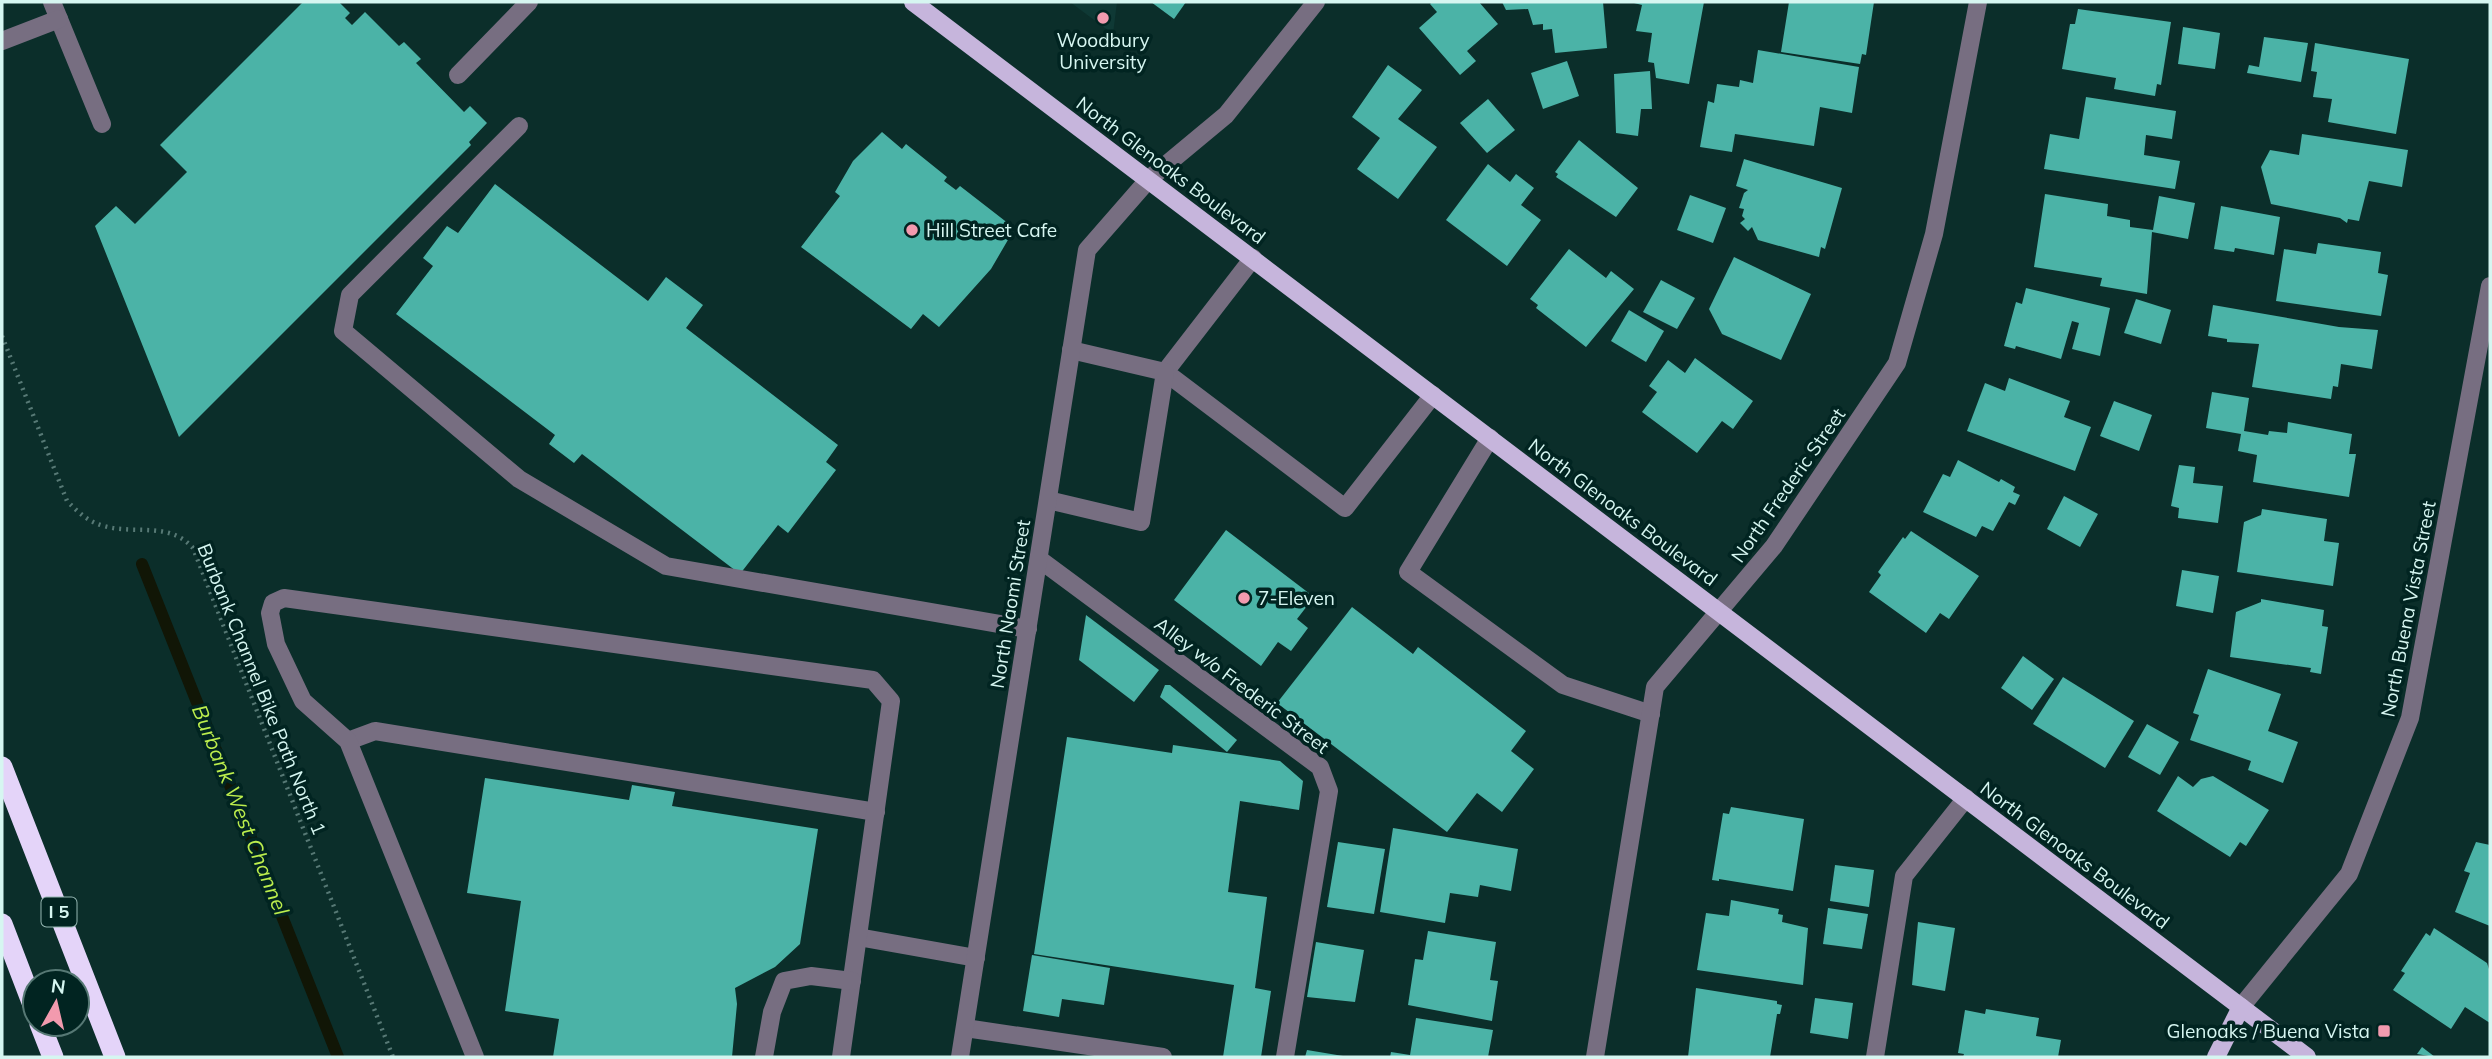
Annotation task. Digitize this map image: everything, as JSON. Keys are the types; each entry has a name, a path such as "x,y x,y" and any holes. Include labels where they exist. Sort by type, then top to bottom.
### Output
{"highway":[{"name":"I 5","path":"2,766 115,1057"},
{"path":"2,924 21,974"},
{"path":"46,1038 53,1057"}],"main road":[{"name":"North Glenoaks Boulevard","path":"913,2 2307,1057"},
{"name":"North Buena Vista Street","path":"2216,1057 2241,1007"}],"street":[{"path":"458,75 529,2"},
{"name":"North Naomi Street","path":"960,1057 1087,250 1149,179 1226,115 1316,2"},
{"name":"North Frederic Street","path":"1595,1057 1655,687 1774,546 1897,363 1934,234 1978,2"},
{"path":"2,41 56,10 102,124"},
{"path":"519,126 350,295 343,331 519,479 666,566 1028,629"},
{"path":"1048,500 1141,522 1165,372 1253,258"},
{"name":"North Buena Vista Street","path":"2241,1007 2349,874 2410,718 2490,286"},
{"path":"1071,350 1165,372 1345,508 1433,395"},
{"path":"1490,438 1408,572 1563,685 1651,714"},
{"name":"Alley w/o Frederic Street","path":"1039,559 1320,767 1329,791 1285,1057"},
{"path":"475,1057 348,741 303,701 276,644 270,613 273,603 284,598 873,680 891,701 841,1057"},
{"path":"348,741 375,731 876,812"},
{"path":"1875,1057 1904,876 1966,799"},
{"path":"858,937 976,958"},
{"path":"764,1057 772,1012 784,981 811,976 852,981"},
{"path":"965,1028 1163,1057"}],"path":[{"name":"Burbank Channel Bike Path North 1","path":"2,336 67,501 83,516 102,526 170,532 182,536 193,548 393,1057"}],"shaded area":[{"name":"Woodbury University","path":"1070,2 1117,2 1113,34"}],"building":[{"path":"303,2 339,2 350,13 345,18 352,25 365,12 399,46 404,42 421,59 416,63 464,112 470,106 487,123 469,142 471,145 179,437 95,226 116,206 135,224 187,172 160,145"},
{"path":"1151,2 1186,2 1174,19"},
{"path":"1479,2 1498,24 1467,51 1476,61 1460,75 1419,28 1437,12 1430,4"},
{"path":"1502,2 1603,2 1607,48 1555,53 1552,29 1543,30 1543,24 1533,25 1528,9 1506,10"},
{"path":"1630,2 1704,2 1689,84 1656,78 1654,63 1648,62 1652,33 1636,31 1642,5"},
{"path":"1789,2 1874,2 1866,55 1862,54 1860,64 1781,52"},
{"path":"2078,9 2171,22 2161,85 2157,84 2155,96 2114,89 2116,78 2062,69 2070,24 2075,24"},
{"path":"2183,27 2220,33 2215,69 2178,64"},
{"path":"2264,37 2308,43 2301,82 2247,73 2249,65 2259,67"},
{"path":"2315,43 2409,59 2396,134 2328,122 2332,99 2313,97 2317,72 2311,71"},
{"path":"1758,50 1859,67 1852,113 1820,107 1814,146 1735,134 1732,152 1700,147 1708,101 1714,103 1717,84 1739,87 1740,80 1753,83"},
{"path":"1567,61 1579,96 1543,109 1531,73"},
{"path":"1388,65 1422,90 1398,119 1437,147 1398,199 1357,169 1380,138 1352,117"},
{"path":"1650,71 1652,109 1641,109 1638,136 1616,133 1614,74"},
{"path":"2086,97 2176,111 2172,139 2146,135 2144,155 2180,161 2175,189 2044,169 2050,134 2079,139"},
{"path":"1488,99 1515,130 1487,153 1460,123"},
{"name":"Hill Street Cafe","path":"882,132 902,149 906,144 947,177 944,181 956,190 960,186 1009,224 1012,233 991,269 939,327 923,314 911,329 801,247 840,196 835,192 853,161"},
{"path":"2302,134 2408,150 2402,187 2369,181 2359,221 2348,219 2347,223 2340,218 2271,204 2261,167 2270,150 2299,155"},
{"path":"1579,140 1638,188 1616,217 1556,177 1558,174 1555,172"},
{"path":"1744,159 1842,188 1825,249 1821,247 1819,257 1758,240 1752,227 1748,231 1740,223 1745,219 1742,216 1744,209 1739,208 1744,193 1748,190 1736,186"},
{"path":"1488,164 1510,182 1516,174 1534,188 1521,205 1541,220 1507,266 1446,220"},
{"path":"495,184 648,301 666,277 703,305 686,328 838,445 826,462 836,470 788,533 778,525 740,574 582,454 574,463 549,444 555,435 396,314 433,266 423,258 447,226 458,233"},
{"path":"2045,194 2108,204 2107,216 2130,220 2130,227 2153,230 2159,196 2195,203 2188,239 2152,232 2147,294 2100,286 2102,278 2034,267"},
{"path":"1690,195 1726,208 1713,243 1677,230"},
{"path":"2221,206 2280,217 2274,255 2235,248 2234,252 2214,249"},
{"path":"2318,243 2381,252 2378,273 2388,275 2381,316 2276,301 2284,249 2316,254"},
{"path":"1569,249 1606,278 1611,271 1634,289 1586,347 1536,308 1538,305 1530,299"},
{"path":"1734,257 1811,294 1781,360 1722,334 1709,309"},
{"path":"1661,280 1695,298 1677,329 1643,312"},
{"path":"2026,288 2110,308 2100,356 2072,349 2079,323 2072,321 2061,359 2016,346 2015,349 2004,346 2016,302 2022,304"},
{"path":"2136,299 2171,310 2161,344 2124,333"},
{"path":"2213,305 2339,327 2378,330 2372,369 2341,364 2338,387 2333,386 2331,399 2252,387 2259,344 2227,342 2227,339 2208,336"},
{"path":"1629,310 1664,331 1646,362 1611,341"},
{"path":"1695,358 1753,401 1733,429 1722,421 1697,453 1642,412 1657,392 1649,386 1668,360 1685,373"},
{"path":"2009,378 2070,401 2064,417 2091,427 2075,471 1967,431 1985,383 2005,391"},
{"path":"2212,392 2249,398 2244,431 2268,435 2269,431 2287,433 2288,422 2352,434 2349,454 2356,454 2349,497 2253,482 2257,455 2238,451 2241,434 2206,428"},
{"path":"2114,401 2152,415 2139,451 2100,436"},
{"path":"1958,460 1999,482 2001,479 2015,487 2013,492 2020,495 2015,505 2009,502 1993,531 1982,526 1976,537 1923,512 1943,474 1950,477"},
{"path":"2179,465 2195,467 2193,483 2223,486 2218,523 2178,518 2179,508 2171,506"},
{"path":"2064,496 2098,514 2080,547 2047,529"},
{"path":"2262,509 2327,519 2324,541 2339,543 2333,586 2237,572 2244,522 2261,515"},
{"name":"7-Eleven","path":"1226,530 1314,597 1297,619 1308,628 1291,651 1278,642 1261,666 1174,600"},
{"path":"1911,531 1979,576 1949,619 1940,613 1926,633 1869,592 1881,575 1878,572 1903,537 1905,539"},
{"path":"2182,570 2219,576 2213,613 2176,606"},
{"path":"2261,599 2324,610 2322,626 2328,627 2321,674 2310,672 2311,668 2230,657 2236,612 2261,602"},
{"path":"1352,607 1413,654 1418,647 1526,731 1511,751 1534,769 1502,812 1477,793 1447,832 1277,703"},
{"path":"1086,615 1159,670 1134,702 1079,660"},
{"path":"2023,656 2054,679 2032,710 2001,688"},
{"path":"2208,669 2281,694 2268,731 2298,742 2283,783 2248,770 2251,761 2190,740 2199,715 2193,713"},
{"path":"2063,677 2134,721 2105,768 2033,724"},
{"path":"1165,685 1170,685 1237,740 1227,752 1160,697"},
{"path":"2147,724 2179,742 2160,775 2128,757"},
{"path":"1067,737 1172,753 1173,745 1280,761 1303,781 1299,810 1240,801 1228,892 1267,897 1255,988 1271,991 1261,1057 1223,1057 1234,985 1034,954"},
{"path":"2178,776 2193,787 2201,779 2213,776 2269,810 2246,846 2240,842 2230,857 2157,811"},
{"path":"485,778 629,800 632,785 675,792 672,806 818,829 800,944 775,967 735,988 737,1004 732,1057 553,1057 559,1019 505,1011 521,901 467,893"},
{"path":"1731,807 1804,819 1793,891 1712,880 1723,813 1729,814"},
{"path":"1393,828 1518,849 1511,891 1480,885 1478,897 1450,893 1445,923 1380,912"},
{"path":"1338,842 1385,849 1374,914 1327,907"},
{"path":"2476,842 2490,845 2490,926 2455,912 2470,873 2464,871"},
{"path":"1835,865 1874,870 1869,907 1830,901"},
{"path":"1731,900 1779,909 1778,914 1783,915 1782,922 1808,928 1803,985 1697,970 1706,913 1729,916"},
{"path":"1828,908 1868,914 1862,949 1823,944"},
{"path":"1918,922 1955,928 1945,991 1912,985"},
{"path":"2434,928 2487,963 2490,972 2490,1023 2465,1007 2451,1029 2393,990 2405,973 2401,971 2426,933 2430,936"},
{"path":"1428,931 1496,942 1490,980 1498,981 1492,1021 1408,1005 1415,959 1423,960"},
{"path":"1316,942 1364,950 1355,1002 1307,997"},
{"path":"1032,955 1110,968 1104,1005 1062,999 1059,1017 1023,1011"},
{"path":"1696,988 1777,1001 1777,1004 1782,1005 1780,1014 1777,1014 1770,1057 1688,1057"},
{"path":"1815,998 1853,1003 1848,1039 1810,1033"},
{"path":"1986,1009 2039,1018 2036,1036 2061,1040 2058,1057 1963,1057 1964,1054 1958,1053 1965,1010 1985,1014"},
{"path":"1416,1018 1493,1030 1488,1057 1390,1057 1391,1052 1410,1055"},
{"path":"2422,1047 2435,1057 2417,1054"},
{"path":"1307,1050 1343,1056 1305,1057"}],"waterway":[{"name":"Burbank West Channel","path":"142,564 338,1057"}],"place":[{"name":"Woodbury University","path":"1103,18"},
{"name":"Hill Street Cafe","path":"912,230"},
{"name":"7-Eleven","path":"1244,598"},
{"name":"Glenoaks / Buena Vista","path":"2384,1031"}]}
